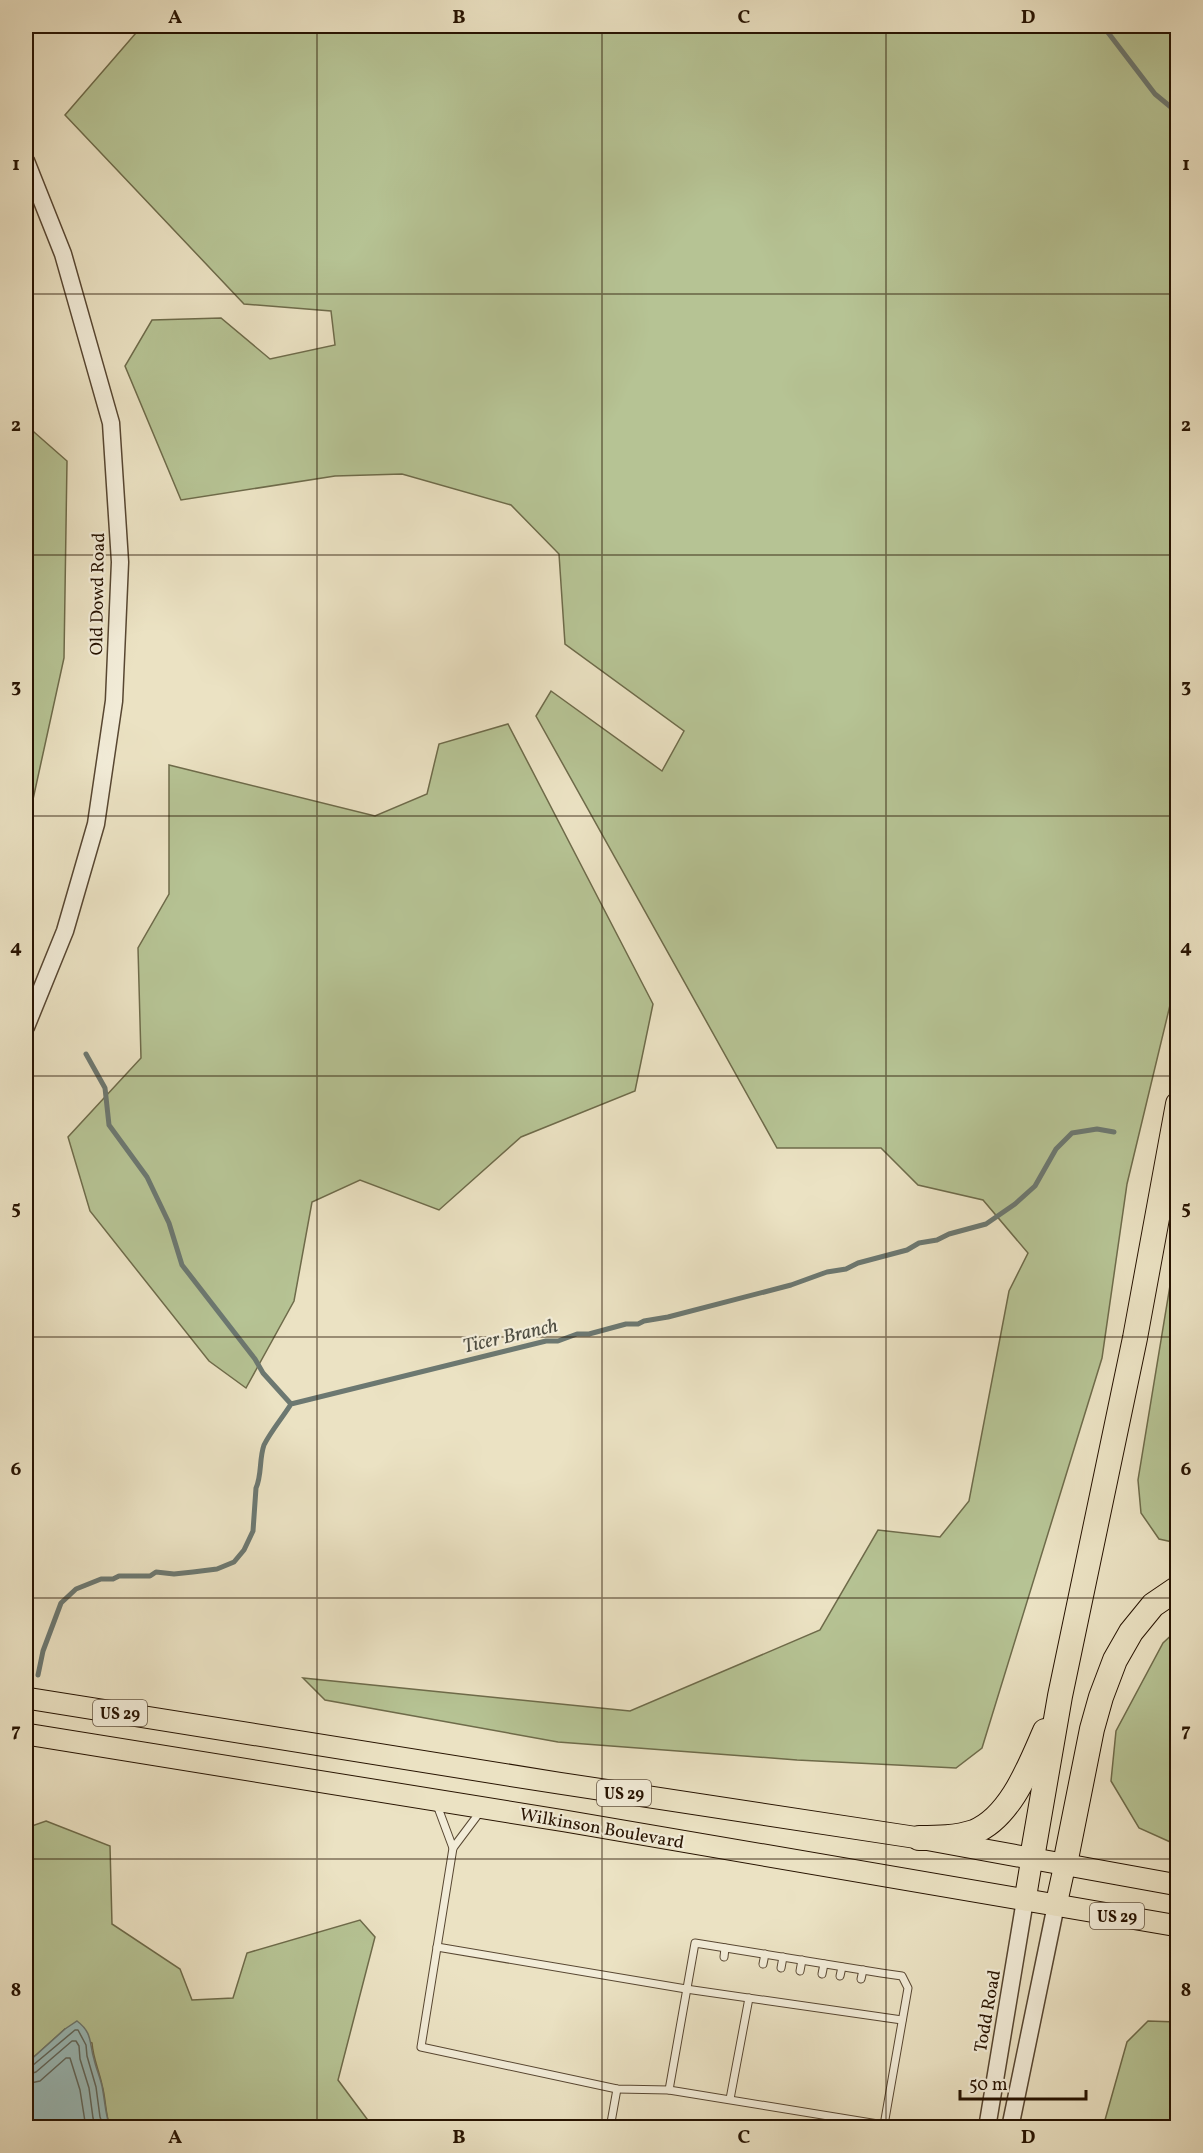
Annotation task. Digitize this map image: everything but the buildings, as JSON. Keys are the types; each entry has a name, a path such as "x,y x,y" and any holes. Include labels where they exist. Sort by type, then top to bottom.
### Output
{"highway":[{"path":"1032,1858 1060,1696 1135,1338 1178,1104"},
{"path":"1065,1864 1092,1729 1115,1660 1131,1632 1153,1605 1178,1588"},
{"path":"919,1838 951,1837 975,1831 993,1820 1026,1775 1060,1696"}],"main road":[{"name":"Wilkinson Boulevard","path":"26,1698 919,1838 1178,1886"},
{"name":"Wilkinson Boulevard","path":"26,1734 435,1800 1178,1926"},
{"path":"1025,1900 1032,1858"},
{"path":"1056,1905 1065,1864"}],"street":[{"name":"Old Dowd Road","path":"26,161 63,254 111,423 120,562 114,701 96,824 65,932 26,1028"},
{"name":"Todd Road","path":"987,2127 1025,1900"},
{"path":"1010,2127 1056,1905"}],"lane":[{"path":"435,1800 453,1848"},
{"path":"483,1808 453,1848 421,2047 618,2089 669,2090 901,2127"},
{"path":"669,2090 695,1943 880,1972 902,1976 908,1988 884,2126"},
{"path":"437,1947 719,1994 775,2002 794,2001 834,2006 873,2016 902,2020"},
{"path":"724,1957 725,1948"},
{"path":"745,1960 747,1951"},
{"path":"763,1964 765,1954"},
{"path":"782,1968 783,1957"},
{"path":"800,1971 802,1960"},
{"path":"822,1974 825,1964"},
{"path":"840,1976 842,1966"},
{"path":"861,1979 863,1970"},
{"path":"879,1982 880,1972"},
{"path":"719,1994 720,1984"},
{"path":"738,1996 740,1986"},
{"path":"730,2099 753,1999 758,1991"},
{"path":"775,2002 777,1993"},
{"path":"873,2016 874,2008"},
{"path":"610,2127 618,2089"}],"green space":[{"path":"142,26 1177,26 1177,976 1127,1184 1102,1358 982,1748 956,1768 797,1760 558,1742 325,1700 303,1678 630,1711 820,1630 878,1530 940,1537 969,1501 1009,1291 1028,1253 983,1200 918,1185 881,1148 777,1148 536,716 551,691 662,771 684,731 565,644 559,554 511,505 402,474 335,476 181,500 125,366 152,320 221,318 270,359 335,345 331,311 244,304 65,115"},
{"path":"26,425 67,461 64,658 26,823"},
{"path":"508,724 653,1004 635,1091 521,1137 439,1210 360,1180 312,1202 294,1301 246,1388 209,1361 90,1211 68,1137 141,1058 138,948 169,894 169,765 375,816 427,794 439,744"},
{"path":"1177,1243 1178,1543 1159,1539 1141,1513 1138,1480"},
{"path":"1177,1630 1177,1845 1139,1828 1111,1781 1116,1731 1163,1643"},
{"path":"46,1821 110,1846 112,1924 180,1969 192,2000 233,1998 247,1953 360,1920 375,1937 338,2080 373,2127 110,2127 92,2043 65,2029 26,2064 26,1828"},
{"path":"1148,2021 1177,2022 1177,2127 1103,2127 1127,2042"}],"water":[{"path":"77,2021 90,2038 110,2127 26,2127 26,2064"}],"waterway":[{"path":"1103,26 1155,94 1178,113"},
{"path":"86,1054 105,1088 109,1125 147,1177 169,1223 182,1265 255,1359 263,1373 291,1404"},
{"name":"Ticer Branch","path":"38,1675 43,1651 61,1603 76,1589 101,1579 113,1579 119,1576 150,1576 156,1572 174,1574 217,1569 234,1562 244,1550 253,1531 256,1488 264,1445 291,1404 546,1341 558,1341 577,1334 589,1334 626,1324 638,1324 668,1317 791,1285 827,1272 846,1269 858,1263 907,1250 919,1243 937,1240 949,1234 986,1224 1015,1204 1035,1186 1056,1149 1072,1133 1097,1129 1114,1132"}]}
